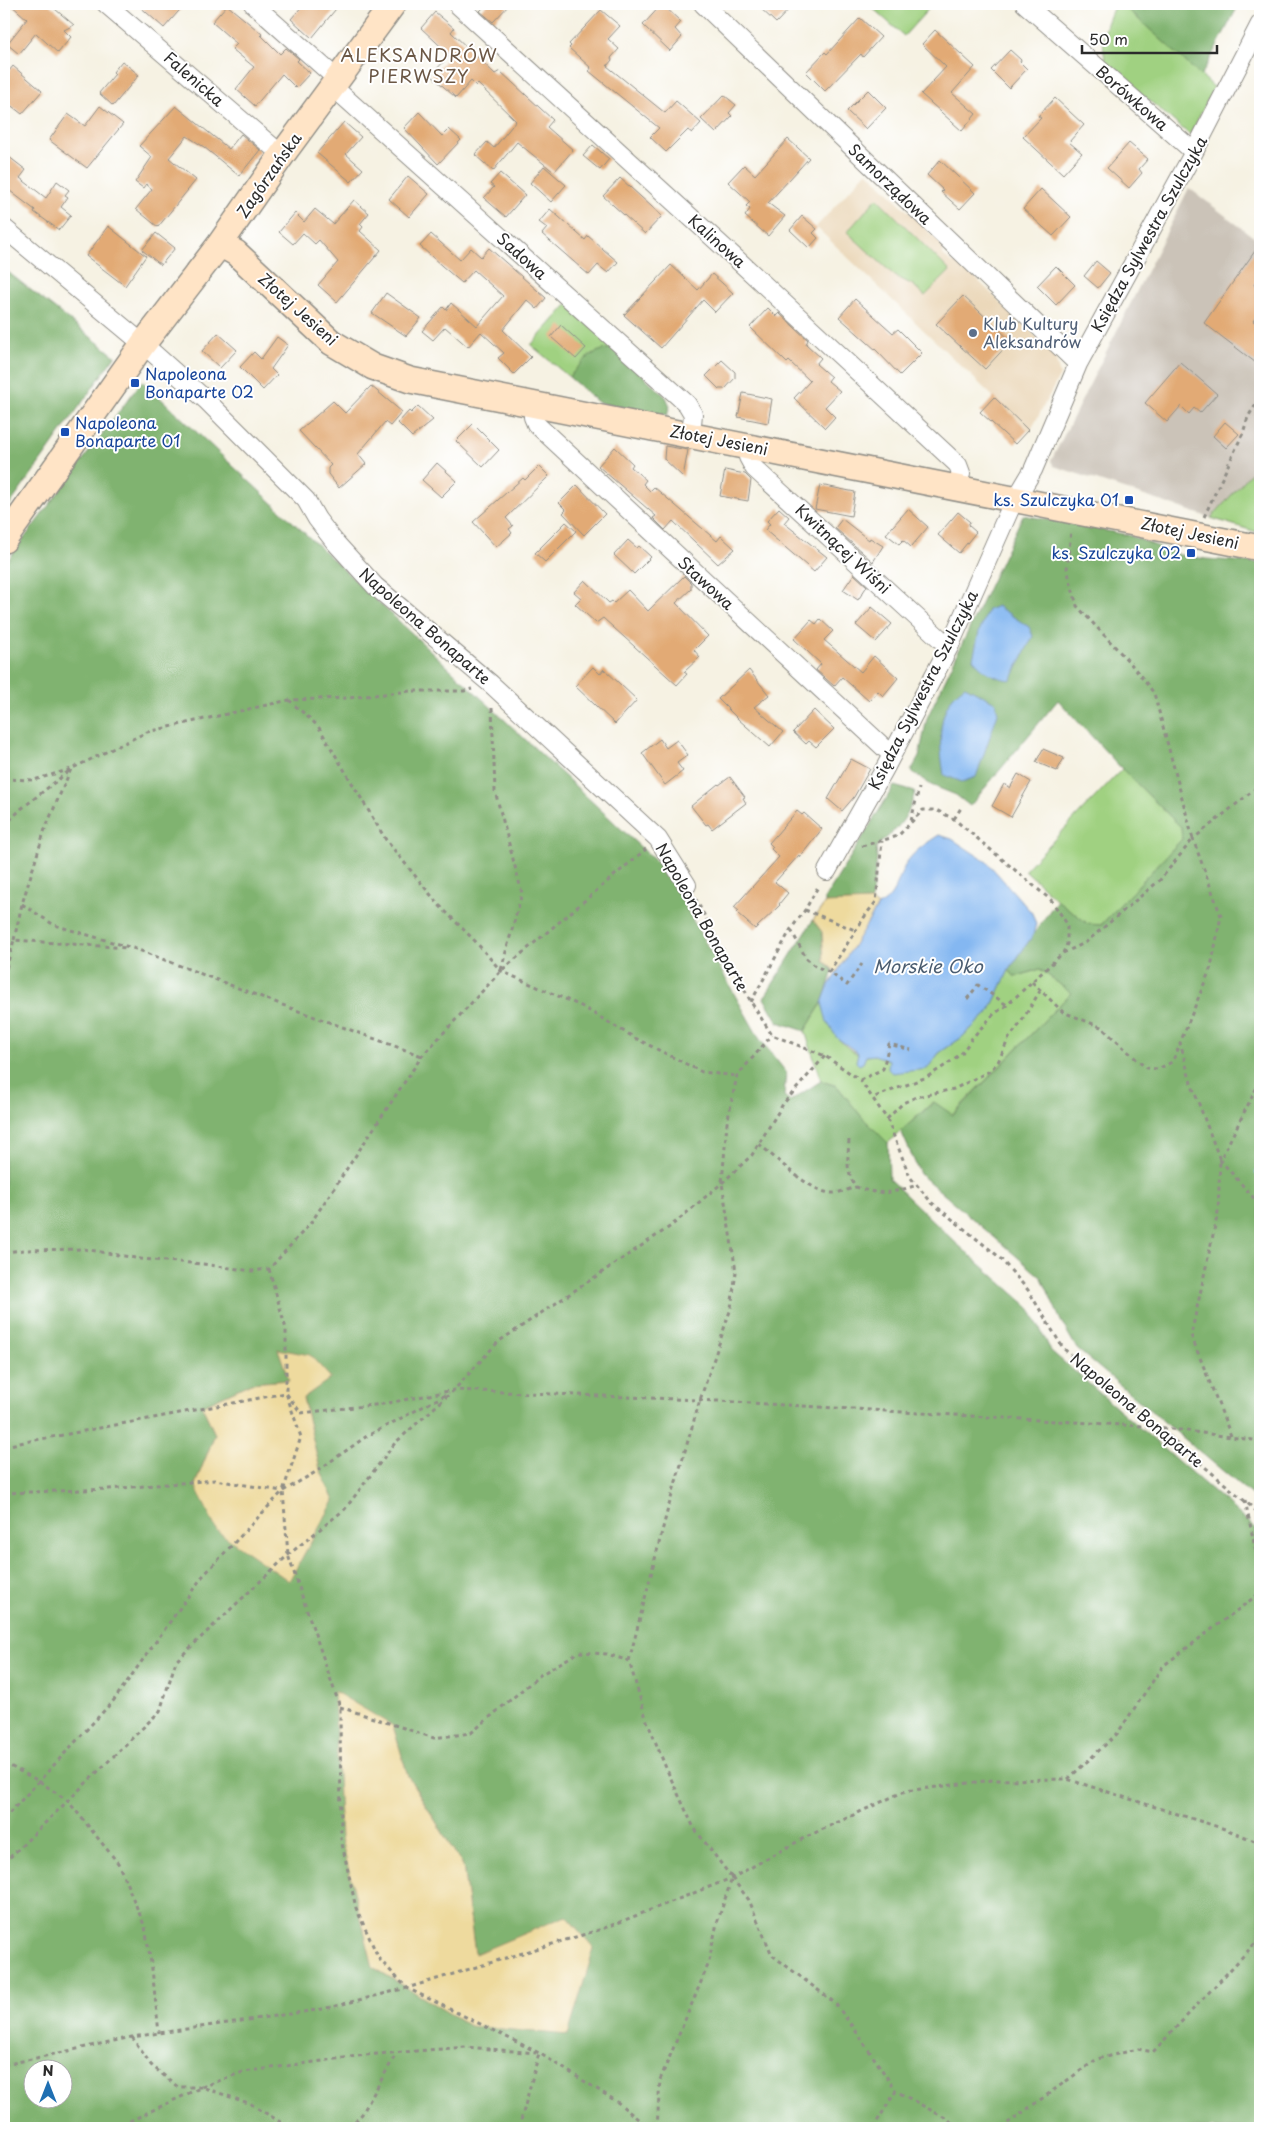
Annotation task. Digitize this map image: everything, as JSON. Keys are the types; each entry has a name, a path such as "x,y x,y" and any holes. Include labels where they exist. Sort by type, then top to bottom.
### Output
{"street":[{"name":"Falenicka","path":"106,4 282,155"},
{"name":"Sadowa","path":"253,4 335,83 687,404 692,414 691,435"},
{"name":"Zagórzańska","path":"4,540 143,344 220,244 282,155 393,4"},
{"name":"Kalinowa","path":"457,4 736,258 958,465 961,473 957,488"},
{"name":"Samorządowa","path":"703,4 1078,364"},
{"name":"Borówkowa","path":"1025,4 1194,152"},
{"name":"Księdza Sylwestra Szulczyka","path":"827,871 892,755 949,647 1015,499 1033,470 1078,364 1194,152 1260,24"},
{"name":"Napoleona Bonaparte","path":"4,228 143,344 206,400 306,500 317,519 334,541 375,586 491,684 658,839 687,885"},
{"name":"Złotej Jesieni","path":"220,244 236,253 331,342 373,367 410,380 1260,548"},
{"name":"Stawowa","path":"534,404 533,417 536,424 892,755"},
{"name":"Kwitnącej Wiśni","path":"750,446 748,457 754,468 949,647"}],"path":[{"path":"1204,516 1243,433 1248,417 1260,397"},
{"path":"1032,982 1063,1012 1101,1027 1146,1068 1158,1070 1172,1062 1212,967 1220,916 1194,839 1154,693 1131,664 1077,606 1067,569 1071,530"},
{"path":"4,779 34,780 71,769 147,732 289,700 348,698 410,691 464,691 491,684 495,790 522,893 501,971"},
{"path":"289,700 318,726 386,840 439,906 475,941 501,971 582,1006 635,1038 702,1072 737,1076"},
{"path":"4,826 21,809 71,769"},
{"path":"4,976 22,904 45,828 71,769"},
{"path":"872,1098 927,1077 962,1053 972,1038 994,1014 1007,1005 1063,953 1085,942 1160,880 1194,839 1260,785"},
{"path":"911,822 919,788"},
{"path":"954,819 961,808"},
{"path":"859,848 898,836 923,810 936,810 954,819 1052,901 1067,924 1067,944 1063,953"},
{"path":"4,1252 84,1249 141,1260 203,1264 252,1271 269,1269 310,1224 422,1056 501,971 658,839"},
{"path":"829,972 855,930 876,902 882,841"},
{"path":"751,1002 791,929 805,910 827,871"},
{"name":"Napoleona Bonaparte","path":"687,885 751,1002 772,1035 824,1056 860,1080 887,1119 910,1177 932,1203 998,1256 1022,1283 1063,1348 1260,1514"},
{"path":"22,904 54,925 136,949 294,1010 422,1056"},
{"path":"805,910 855,930"},
{"path":"791,929 806,958 814,966 829,972 847,985 862,964"},
{"path":"14,940 79,943 136,949"},
{"path":"966,999 978,985 1007,1005"},
{"path":"887,1119 903,1103 916,1097 954,1089 990,1071 998,1062 1009,1038 1040,991"},
{"path":"772,1035 737,1076 727,1123 722,1183 736,1272 731,1308 700,1400 667,1512 629,1661 648,1721 666,1768 694,1828 749,1900 772,1955 834,2003 860,2037 896,2091 949,2120 956,2128"},
{"path":"1180,1043 1191,1083 1220,1160 1260,1205"},
{"path":"860,1080 883,1069 889,1044 911,1050"},
{"path":"4,1863 160,1712 176,1660 288,1555 345,1509 395,1443 454,1390 498,1342 671,1226 722,1183 752,1155 783,1104 824,1056"},
{"path":"1231,1436 1191,1335 1218,1212 1220,1160 1260,1081"},
{"path":"849,1140 849,1177 856,1187"},
{"path":"759,1144 803,1180 824,1192 834,1193 856,1187 881,1194 917,1185"},
{"path":"269,1269 286,1329 286,1393 300,1437 283,1491 288,1555 340,1707 341,1839 356,1908 379,1959 407,1988 539,2053 616,2101 649,2128"},
{"path":"286,1393 301,1413 383,1404 454,1390 700,1400 1158,1427 1260,1441"},
{"path":"4,1819 114,1700 202,1577 283,1491 314,1473 366,1436 454,1390"},
{"path":"4,1446 286,1393"},
{"path":"4,1493 109,1489 215,1480 283,1491"},
{"path":"1244,1500 1260,1572"},
{"path":"1067,1779 1116,1734 1163,1666 1260,1593"},
{"path":"340,1707 434,1738 471,1733 540,1675 579,1652 607,1654 629,1661"},
{"path":"4,1763 39,1780 68,1801 118,1863 145,1927 159,2033"},
{"path":"4,2065 132,2037 323,2009 407,1988 602,1929 732,1878 804,1838 905,1791 993,1780 1067,1779 1228,1830 1260,1843"},
{"path":"657,2128 660,2080 708,1965 717,1923 732,1878"},
{"path":"1001,2128 1096,2058 1138,2049 1153,2052 1260,1938"},
{"path":"132,2037 151,2065 178,2087 202,2087 251,2104 290,2128"},
{"path":"115,2128 202,2087 243,2072 365,2055 466,2047 539,2053"},
{"path":"519,2128 539,2053"},
{"path":"350,2128 362,2114 396,2054"},
{"path":"873,2128 896,2091"}],"shaded area":[{"path":"867,171 944,247 943,255 952,263 960,263 1054,354 1060,375 1030,432 816,227"},
{"path":"1189,188 1260,242 1260,463 1211,518 1054,466 1051,461"}],"green space":[{"path":"868,4 933,4 904,36"},
{"path":"1115,4 1122,4 1214,87 1190,135 1106,64 1103,47 1104,33"},
{"path":"1122,4 1234,4 1236,10 1201,76"},
{"path":"877,198 950,271 925,296 913,285 895,276 847,232"},
{"path":"4,269 115,356 4,513"},
{"path":"568,304 614,348 591,354 569,377 531,345"},
{"path":"614,348 666,397 670,406 667,415 599,403 569,377 588,357 599,351"},
{"path":"142,381 664,869 759,1038 786,1072 784,1096 790,1101 821,1081 837,1086 861,1116 888,1143 889,1179 956,1243 1029,1307 1051,1351 1260,1532 1260,2128 4,2128 4,565","holes":["278,1349 330,1378 303,1398 320,1469 334,1501 195,1485 215,1434 202,1406 251,1383 290,1380","393,1726 408,1776 463,1866 475,1954 470,2026 373,1967"]},
{"path":"1260,463 1260,533 1211,518"},
{"path":"1023,515 1128,535 1180,555 1260,563 1260,1502 1077,1349 1061,1321 1042,1278 920,1174 901,1131 934,1102 953,1115 1071,993 1040,969 1015,977 1009,970 1057,900 1088,924 1101,925 1182,839 1181,827 1122,769 1058,700 970,806 956,795 931,785 911,771 919,757 927,718"},
{"path":"1122,769 1181,827 1182,839 1101,925 1088,924 1057,900 1025,870"},
{"path":"894,786 915,792 909,810 901,823 876,847 877,858 871,901 825,903 825,898"},
{"path":"813,920 822,932 824,961 833,971 822,1003 805,1031 778,1022 764,998"},
{"path":"1040,969 1071,993 952,1115 933,1102 888,1143 861,1116 837,1086 821,1081 805,1031 822,1003 834,1033 850,1050 858,1054 856,1062 863,1063 866,1056 874,1055 927,1069 939,1053 961,1038 989,1012 1009,970 1015,977"}],"sand":[{"path":"871,901 878,906 837,973 824,961 822,932 813,920 825,903"},
{"path":"278,1349 310,1355 331,1378 303,1398 320,1469 334,1501 289,1581 217,1531 195,1485 215,1434 202,1406 251,1383 289,1380"},
{"path":"334,1691 393,1726 408,1776 463,1866 475,1954 566,1916 594,1948 568,2035 470,2026 373,1967 341,1839"}],"water":[{"path":"997,606 1029,627 1033,636 1011,680 990,674 973,659 979,632 988,610"},
{"path":"965,686 995,702 998,713 976,777 962,782 944,775 941,726 948,704 955,694"},
{"name":"Morskie Oko","path":"939,835 952,839 987,862 1032,913 1036,924 1033,935 1009,970 989,1012 961,1038 939,1053 927,1069 892,1073 888,1069 889,1060 874,1055 866,1056 863,1063 859,1065 856,1062 858,1053 837,1038 827,1022 822,1003 828,987 878,906 889,898 907,862 917,850"}],"building":[{"path":"10,4 49,4 74,25 64,30 71,37 58,53 36,33 19,54 7,44 27,19"},
{"path":"137,4 185,4 164,28"},
{"path":"304,4 340,4 312,38 291,19"},
{"path":"487,4 510,4 493,22 480,11"},
{"path":"662,4 681,22 675,29 682,37 670,51 643,25"},
{"path":"756,4 794,4 776,23"},
{"path":"227,5 262,34 280,54 286,48 299,59 297,61 310,73 296,88 282,74 255,106 236,89 254,67 232,49 237,44 212,22"},
{"path":"601,10 620,26 608,39 619,49 607,66 665,113 676,101 701,123 692,133 688,130 666,152 650,137 659,128 589,71 591,68 569,48 571,46 569,44"},
{"path":"435,12 454,28 451,32 495,74 500,71 553,120 547,127 573,150 554,172 517,142 493,171 475,155 487,142 494,148 516,121 478,84 476,86 471,81 456,98 431,75 450,55 421,28"},
{"path":"860,18 881,37 863,57 861,54 825,91 806,72 825,52 827,54"},
{"path":"935,30 975,67 952,93 976,114 962,131 921,94 946,67 922,44"},
{"path":"1010,50 1021,60 1020,62 1027,69 1009,88 991,70"},
{"path":"122,61 139,75 113,106 99,93 115,74 113,72"},
{"path":"13,66 42,91 22,114 4,100 4,77"},
{"path":"868,90 886,108 866,129 847,111"},
{"path":"724,95 736,105 729,113 732,116 716,133 701,119"},
{"path":"1055,98 1084,125 1069,142 1082,153 1063,174 1023,137 1041,118 1038,116"},
{"path":"100,106 123,124 87,168 49,140 68,114 85,126"},
{"path":"176,106 229,149 241,134 260,150 239,176 204,147 187,136 169,158 196,180 158,227 136,209 152,189 146,184 143,188 135,182 152,157 139,146"},
{"path":"419,112 442,136 449,129 461,140 438,164 404,128"},
{"path":"344,122 361,137 346,154 363,169 351,182 317,153"},
{"path":"788,139 809,158 768,203 785,216 768,236 745,216 750,209 746,206 750,202 728,182 744,165 755,175"},
{"path":"1129,143 1148,159 1139,169 1142,173 1129,188 1107,168"},
{"path":"593,145 609,159 600,170 583,156"},
{"path":"4,153 26,170 20,178 46,198 57,181 69,190 65,195 68,197 61,207 71,215 59,230 10,191 4,200"},
{"path":"940,160 975,193 960,209 941,192 943,190 927,175"},
{"path":"544,166 566,185 551,202 530,183"},
{"path":"500,173 525,195 506,217 484,198 494,187 490,184"},
{"path":"408,176 429,194 409,217 389,199"},
{"path":"620,178 662,216 645,234 603,196"},
{"path":"1041,189 1071,217 1053,236 1023,209"},
{"path":"354,200 369,213 360,224 363,227 360,231 381,250 337,302 318,285 338,262 319,240 315,244 303,233 293,244 279,232 295,213 304,222 315,209 333,224"},
{"path":"550,209 585,240 588,236 618,262 608,273 598,265 589,275 542,234 547,228 539,222"},
{"path":"802,216 817,229 813,233 818,238 809,248 790,230"},
{"path":"108,226 146,256 125,286 86,256"},
{"path":"156,233 175,248 161,265 142,250"},
{"path":"431,234 460,260 471,248 481,257 489,248 546,298 537,309 527,300 503,330 531,357 514,374 498,358 504,353 481,332 468,347 445,327 433,340 422,331 443,307 446,310 451,303 477,326 503,296 474,270 462,283 442,266 420,246"},
{"path":"1260,244 1260,276 1254,285 1260,290 1260,312 1253,321 1260,326 1260,366 1204,323"},
{"path":"1096,261 1110,273 1098,288 1084,276"},
{"path":"671,265 698,290 712,274 733,293 715,312 703,300 661,348 624,315"},
{"path":"1056,266 1075,285 1056,305 1037,286"},
{"path":"386,293 421,318 406,336 372,313"},
{"path":"963,296 1011,341 985,369 936,324"},
{"path":"855,299 893,333 898,329 922,353 900,375 876,350 839,317"},
{"path":"768,308 776,316 779,313 808,340 806,344 821,358 816,364 831,377 828,381 840,391 825,407 835,417 825,428 794,398 810,381 789,361 787,363 750,327"},
{"path":"561,325 586,348 576,359 551,337"},
{"path":"218,333 237,350 220,368 202,351"},
{"path":"277,337 288,345 271,369 277,375 263,390 240,367 254,352 261,359"},
{"path":"722,360 735,372 735,378 725,389 719,389 706,376"},
{"path":"1180,362 1217,394 1200,413 1194,408 1189,414 1181,406 1167,422 1145,403"},
{"path":"371,386 402,412 390,426 385,422 358,454 366,464 339,488 328,474 328,468 331,465 299,431 333,401 345,413"},
{"path":"743,393 772,399 768,423 738,417"},
{"path":"994,397 1028,430 1015,444 980,412"},
{"path":"418,406 433,420 412,437 398,423 409,411 411,413"},
{"path":"1225,422 1239,434 1226,448 1213,436"},
{"path":"473,424 499,450 483,467 456,441"},
{"path":"665,446 688,450 683,477 664,459"},
{"path":"615,447 633,464 631,467 646,480 643,484 650,491 654,487 717,541 721,536 735,549 718,564 673,521 665,530 653,518 656,516 598,466"},
{"path":"437,463 457,481 441,497 422,480"},
{"path":"539,466 549,476 506,518 513,526 509,529 512,533 496,547 473,522 523,478 525,480"},
{"path":"725,470 745,474 751,480 748,501 720,496"},
{"path":"577,485 605,514 584,535 563,513 566,510 559,503"},
{"path":"820,485 855,492 851,516 815,509"},
{"path":"779,508 789,517 784,523 827,557 814,572 765,530 770,524 767,521"},
{"path":"908,509 928,527 911,547 903,540 899,544 886,534"},
{"path":"958,512 970,522 968,525 976,532 959,553 938,535"},
{"path":"842,519 869,540 870,538 883,546 873,562 835,528"},
{"path":"566,522 576,531 545,562 535,553"},
{"path":"628,540 637,548 639,546 651,557 634,574 614,555"},
{"path":"854,574 867,586 858,600 843,590"},
{"path":"684,576 691,583 691,589 676,603 708,636 694,650 700,657 684,672 687,674 677,685 603,618 596,623 575,604 581,598 574,592 585,580 609,603 612,601 614,603 628,590 648,611"},
{"path":"872,607 892,624 876,642 856,625"},
{"path":"820,619 833,631 824,640 861,672 874,656 898,678 883,696 878,691 869,701 842,677 834,686 816,670 821,664 794,639 811,620 816,624"},
{"path":"593,667 600,674 604,669 637,700 615,724 575,686"},
{"path":"749,670 769,695 754,707 783,732 770,747 718,699"},
{"path":"814,710 834,729 816,747 809,741 806,744 793,732"},
{"path":"660,739 666,748 677,740 688,755 677,763 683,771 665,785 642,753"},
{"path":"1043,749 1064,758 1057,771 1036,762"},
{"path":"851,759 870,769 854,797 842,811 828,799"},
{"path":"1018,774 1031,782 1011,817 992,806 1004,784 1010,788"},
{"path":"730,777 745,797 743,798 746,803 712,829 708,824 706,825 691,806 718,784"},
{"path":"797,811 802,815 804,813 822,829 800,857 799,855 775,882 788,893 780,905 755,929 737,913 739,911 734,907 779,857 771,849 773,847 769,843"}],"place":[{"name":"Klub Kultury Aleksandrów","path":"973,333"},
{"name":"Napoleona Bonaparte 02","path":"135,383"},
{"name":"Napoleona Bonaparte 01","path":"65,432"},
{"name":"ks. Szulczyka 01","path":"1129,500"},
{"name":"ks. Szulczyka 02","path":"1191,553"}],"district":[{"name":"ALEKSANDRÓW PIERWSZY","path":"419,66"}]}
